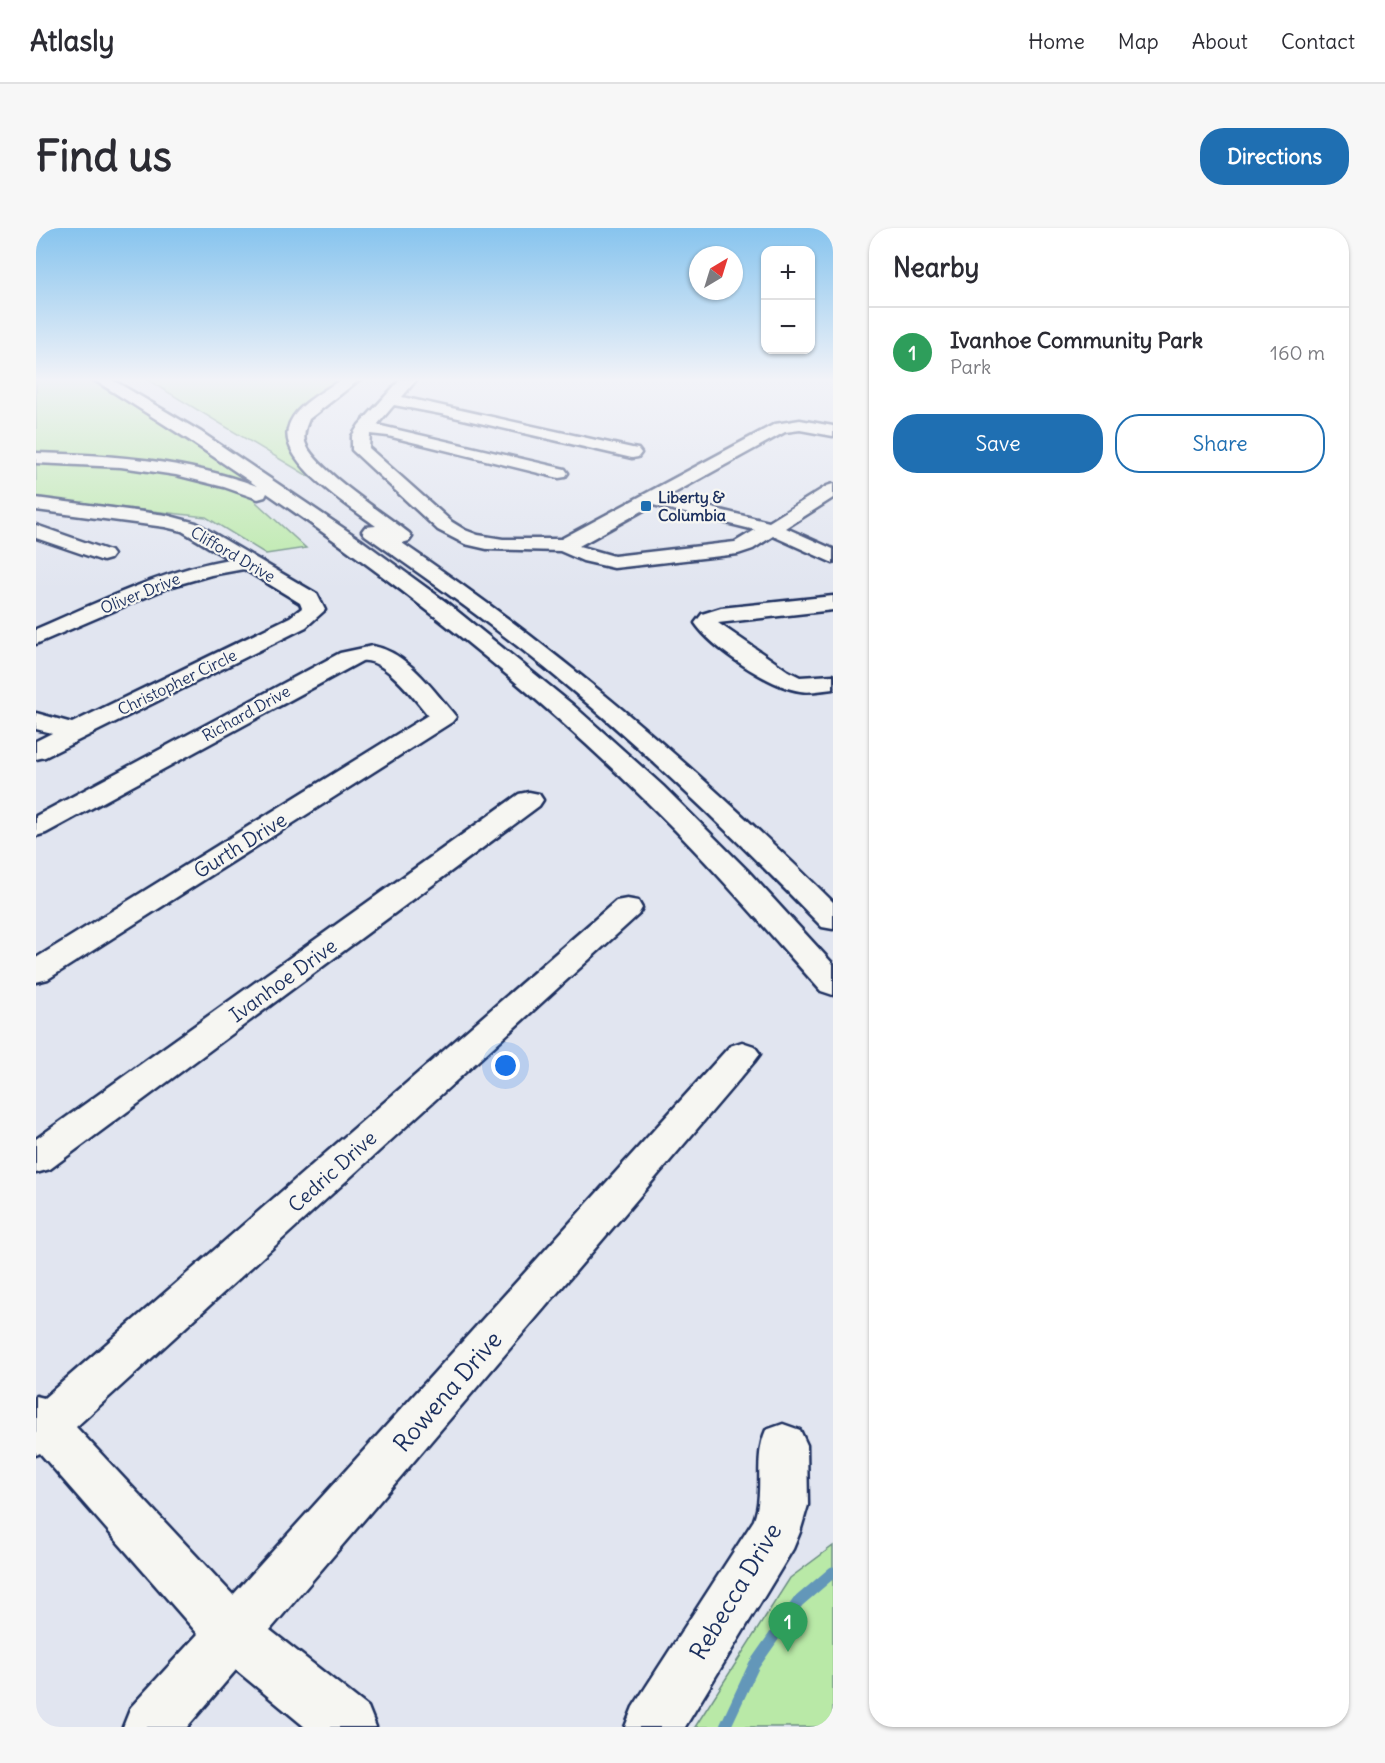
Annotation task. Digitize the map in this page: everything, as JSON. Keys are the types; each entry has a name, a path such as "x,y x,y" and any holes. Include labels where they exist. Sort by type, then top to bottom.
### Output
{"main road":[{"path":"212,449 262,480 438,607 564,710 653,792 737,877 833,984"},
{"path":"247,449 281,469 428,569 575,680 648,742 768,854 833,920"},
{"path":"299,449 317,471 437,564 488,614"},
{"path":"362,449 366,456 455,534 487,543 565,545 740,449"},
{"path":"462,449 560,473"},
{"path":"614,449 632,453"},
{"path":"36,458 118,461 162,466 191,471 241,486 274,501 438,607"},
{"path":"565,545 573,551 590,557 621,562 738,548 833,490"},
{"path":"648,498 771,529 832,555"},
{"name":"Clifford Drive","path":"37,504 166,521 189,527 309,599 313,608"},
{"path":"36,549 56,538 93,511"},
{"path":"36,531 103,555"},
{"name":"Oliver Drive","path":"36,637 162,583 208,568 249,562"},
{"path":"833,603 721,615 711,618 706,623 712,630 785,679 800,684 833,682"},
{"name":"Christopher Circle","path":"36,751 298,622 311,614 313,608"},
{"name":"Richard Drive","path":"36,827 348,658 359,655 369,653 383,657 427,698 443,717"},
{"name":"Gurth Drive","path":"36,972 443,717"},
{"path":"36,721 75,732"},
{"name":"Ivanhoe Drive","path":"36,1160 529,800"},
{"name":"Cedric Drive","path":"39,1425 627,908"},
{"name":"Rowena Drive","path":"151,1727 742,1054"},
{"path":"39,1425 233,1634 348,1727"},
{"name":"Rebecca Drive","path":"653,1727 775,1532 784,1506 783,1445"}],"green space":[{"path":"36,449 199,449 256,486 219,474 154,462 36,455"},
{"path":"263,449 293,449 301,462 328,488"},
{"path":"36,461 172,471 245,492 306,548 266,554 206,517 36,498"},
{"path":"833,1546 833,1727 695,1727 790,1578"}],"waterway":[{"path":"725,1727 754,1665 798,1602 833,1572"}],"place":[{"name":"Liberty & Columbia","path":"646,506"},
{"name":"Ivanhoe Community Park","path":"788,1652"}]}
